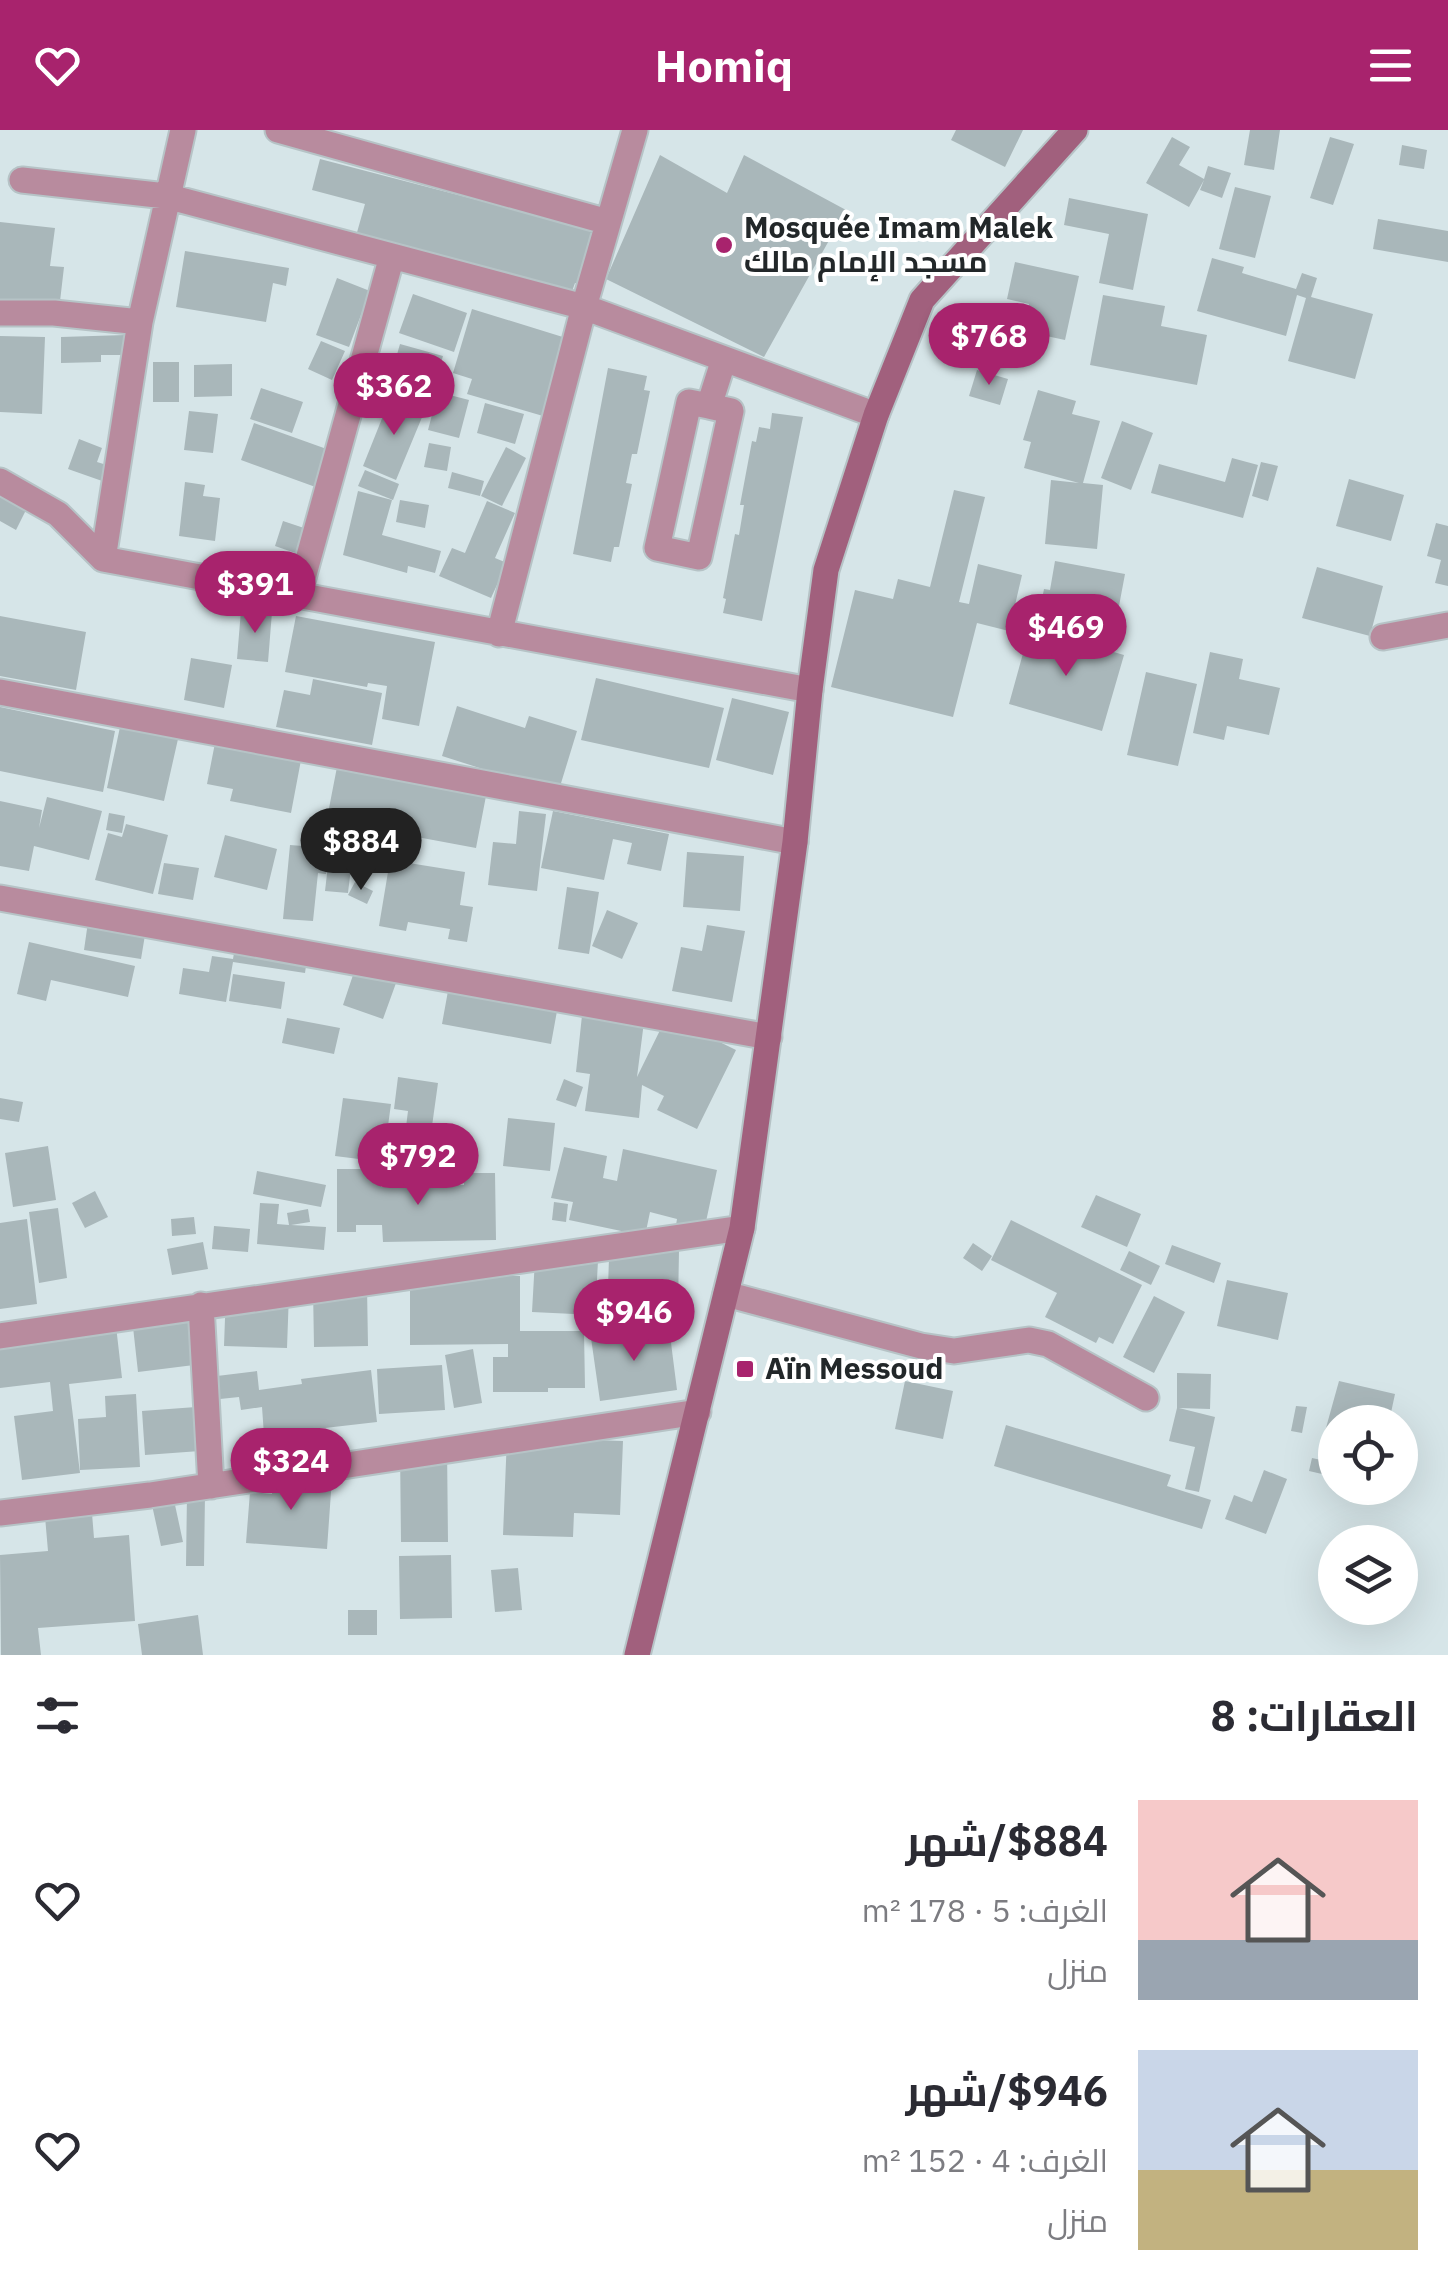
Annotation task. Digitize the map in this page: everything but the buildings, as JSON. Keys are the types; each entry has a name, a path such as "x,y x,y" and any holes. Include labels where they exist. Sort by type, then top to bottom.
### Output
{"main road":[{"path":"637,1655 742,1228 796,842 826,570 876,415 922,300 1075,130"}],"street":[{"path":"103,559 140,322 183,130"},
{"path":"278,130 608,222"},
{"path":"499,634 584,307 635,130"},
{"path":"22,180 166,196 584,307 876,415"},
{"path":"298,596 392,256"},
{"path":"0,313 54,313 140,322"},
{"path":"709,406 724,358"},
{"path":"689,402 709,406 731,411 699,558 657,548 689,402"},
{"path":"0,481 58,514 103,559 810,690"},
{"path":"1383,637 1448,625"},
{"path":"0,692 796,842"},
{"path":"0,898 769,1037"},
{"path":"0,1336 742,1228"},
{"path":"726,1294 920,1346 954,1351 1029,1340 1048,1344 1146,1398"},
{"path":"201,1305 211,1486"},
{"path":"0,1512 211,1486 698,1412"}],"place":[{"name":"Mosquée Imam Malek مسجد الإمام مالك","path":"724,245"},
{"name":"Aïn Messoud","path":"745,1369"}]}
